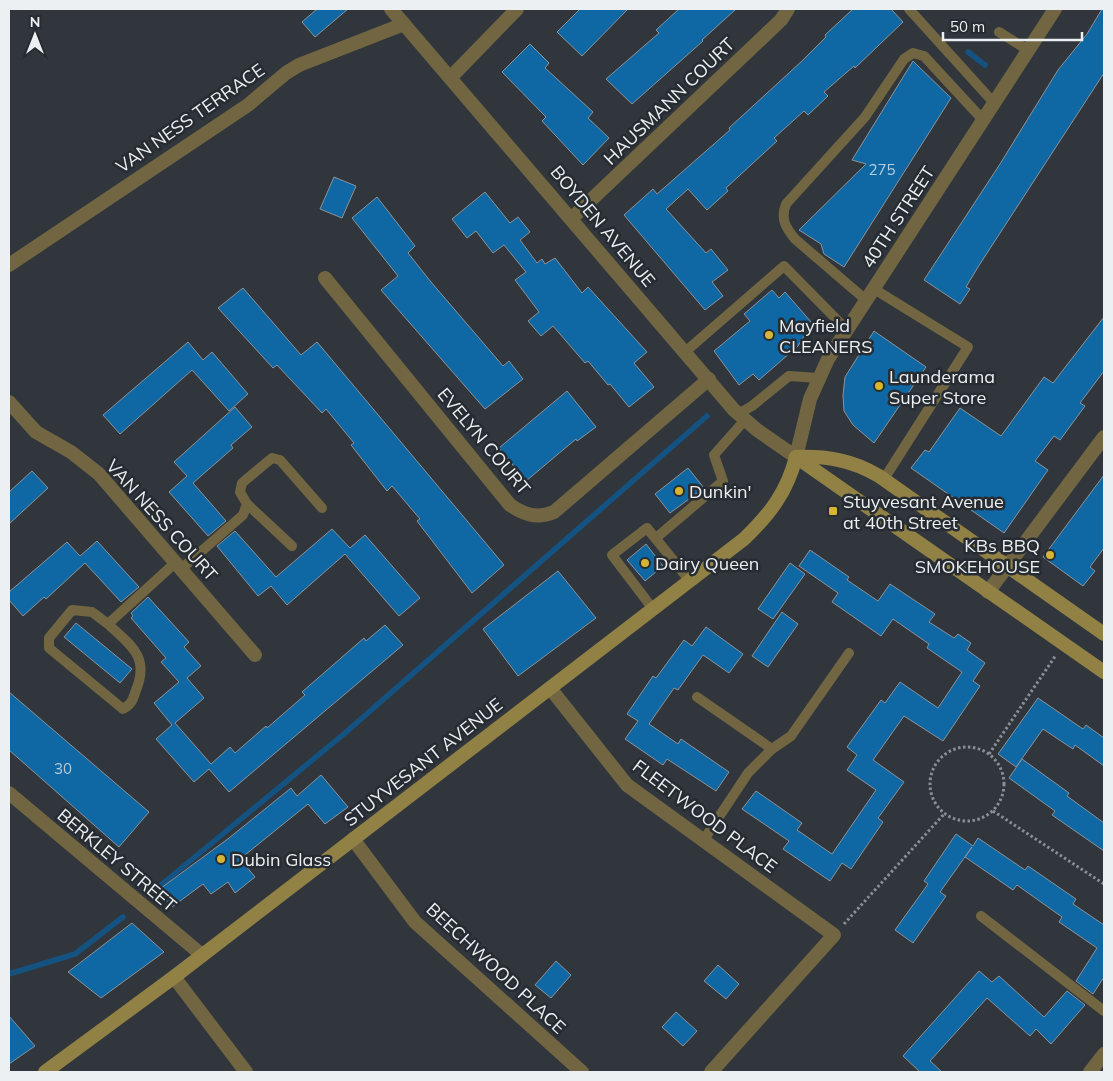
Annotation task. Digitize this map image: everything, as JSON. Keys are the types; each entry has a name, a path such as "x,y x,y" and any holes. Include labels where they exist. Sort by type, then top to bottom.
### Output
{"main road":[{"path":"796,457 829,457 845,460 863,467 884,479 1104,634"},
{"path":"796,457 1104,672"},
{"name":"STUYVESANT AVENUE","path":"51,1070 744,539 777,504 786,488 796,457"}],"street":[{"name":"BOYDEN AVENUE","path":"391,9 742,417 796,457"},
{"path":"451,77 517,9"},
{"name":"HAUSMANN COURT","path":"572,218 781,20 788,9"},
{"name":"40TH STREET","path":"796,457 810,399 818,378 870,294 1055,9"},
{"name":"VAN NESS TERRACE","path":"9,265 248,105 286,73 300,65 404,24"},
{"name":"EVELYN COURT","path":"325,278 510,505 532,516 545,516 554,512 708,379"},
{"name":"VAN NESS COURT","path":"9,402 36,432 71,452 99,474 255,655"},
{"path":"988,592 1104,437"},
{"name":"FLEETWOOD PLACE","path":"550,688 627,785 834,935"},
{"name":"BERKLEY STREET","path":"9,793 202,955"},
{"name":"BEECHWOOD PLACE","path":"353,839 415,922 582,1072"},
{"path":"711,1072 834,935"},
{"path":"174,977 246,1072"},
{"path":"1090,1072 1104,1054"}],"lane":[{"path":"909,9 994,103"},
{"path":"999,32 1028,50"},
{"path":"884,479 968,347 870,294 795,239 785,227 783,211 786,204 865,117 908,55 913,53 924,56 983,120"},
{"path":"685,352 784,266 847,330"},
{"path":"656,538 723,481 723,476 714,455 752,406 789,376 818,378"},
{"path":"292,546 247,504 240,492 242,483 272,458 280,460 322,508"},
{"path":"108,624 243,515 247,504"},
{"path":"652,610 612,555 647,528 690,581"},
{"path":"72,610 92,612 108,624 140,656 142,672 139,685 130,705 123,709 49,648 49,638 72,610"},
{"path":"703,841 748,773 772,749 791,736 849,653"},
{"path":"697,697 772,749"},
{"path":"981,916 1104,1010"}],"path":[{"path":"989,754 1063,644"},
{"path":"973,748 989,754 1000,768 1004,784 1000,803 993,811 982,818 971,821 960,820 945,813 934,799 930,788 931,776 935,766 943,756 956,749 973,748"},
{"path":"993,811 1104,884"},
{"path":"834,935 945,813"}],"building":[{"path":"317,9 348,9 315,37 302,22"},
{"path":"580,9 628,9 582,56 557,32"},
{"path":"679,9 736,9 632,104 606,79 659,33 656,30"},
{"path":"853,9 891,9 903,22 855,68 854,66 824,92 828,96 808,115 804,111 774,138 777,141 726,188 728,191 707,210 688,189 666,209 706,253 711,249 728,270 712,282 723,296 705,310 624,215 653,189 657,194 730,130 729,128 802,61 826,37 825,35"},
{"path":"1102,9 1104,9 1104,73 978,267 966,287 970,289 960,304 924,280 1000,164 1058,70 1087,34"},
{"path":"530,44 549,63 545,68 593,112 588,118 609,138 583,165 542,121 546,117 502,72"},
{"path":"913,61 951,98 844,267 824,254 821,244 799,230 866,164 852,160"},
{"path":"334,177 356,186 342,218 320,209"},
{"path":"485,192 510,223 518,217 530,232 520,240 537,263 542,259 545,264 555,258 582,293 588,287 647,352 634,363 654,387 629,407 588,361 585,363 553,326 541,336 528,321 539,312 515,280 526,272 504,245 493,253 476,231 467,238 452,219"},
{"path":"377,197 415,246 408,253 431,282 503,366 509,361 523,379 485,409 381,290 398,276 352,218"},
{"path":"243,288 301,355 317,342 504,565 472,593 417,521 420,519 392,486 387,491 351,445 354,443 326,409 322,413 277,365 273,368 218,308"},
{"name":"Mayfield CLEANERS","path":"772,290 779,298 785,292 812,323 798,346 759,380 753,374 739,385 714,351 750,321 744,314"},
{"path":"1104,317 1104,371 1080,403 1085,406 1060,440 1054,436 1035,461 1048,470 1004,533 911,468 925,450 929,452 960,408 1001,436 1044,377 1053,383"},
{"name":"Launderama Super Store","path":"874,331 926,367 874,443 853,425 844,411 843,395 845,377"},
{"path":"188,342 203,360 212,352 248,394 229,411 192,370 120,434 103,415"},
{"path":"567,391 596,427 577,441 576,439 526,481 499,448"},
{"path":"235,407 252,427 231,445 233,448 193,483 226,521 208,536 169,492 187,476 174,462"},
{"name":"Dunkin'","path":"688,468 704,488 670,513 655,494"},
{"path":"32,471 48,488 9,524 9,492"},
{"path":"1104,475 1104,548 1090,567 1095,571 1083,586 1043,557"},
{"path":"332,529 350,548 365,535 420,598 399,616 345,554 287,605 271,586 258,596 217,546 235,531 276,577"},
{"path":"97,541 139,587 121,602 85,563 46,599 44,597 23,616 9,600 9,592 67,542 80,556"},
{"name":"Dairy Queen","path":"646,544 663,566 645,581 627,560"},
{"path":"810,550 849,577 847,580 878,601 890,584 935,614 929,622 954,638 958,634 971,643 967,650 985,663 973,681 980,686 943,741 904,716 873,760 904,782 878,818 883,822 851,869 842,863 830,881 783,849 789,841 742,809 756,791 802,823 797,830 832,854 876,790 847,770 857,755 847,747 881,700 885,703 900,682 938,708 962,672 927,648 929,644 893,619 881,636 832,602 838,593 799,566"},
{"path":"790,563 805,574 773,619 758,609"},
{"path":"558,571 596,618 518,676 483,629"},
{"path":"148,597 189,642 184,647 201,666 187,678 204,698 175,723 211,764 230,747 235,753 266,726 267,728 305,695 302,692 364,638 366,641 385,625 403,645 229,792 209,769 194,782 156,739 172,725 154,703 179,682 161,662 166,658 131,618 133,616 131,613"},
{"path":"782,612 798,624 768,667 752,656"},
{"path":"76,623 132,669 120,683 64,637"},
{"path":"706,627 743,654 729,673 703,655 678,690 674,688 649,724 678,744 681,739 729,772 716,791 667,759 663,765 625,739 638,721 627,714 653,676 656,678 684,640 692,646"},
{"path":"9,692 149,812 119,847 9,750"},
{"path":"1038,698 1083,729 1086,725 1104,738 1104,766 1075,745 1073,749 1043,729 1016,767 998,754"},
{"path":"1022,759 1069,793 1067,796 1104,823 1104,851 1052,815 1055,811 1009,778"},
{"path":"321,775 348,807 325,824 308,804 240,859 255,877 235,893 228,882 211,894 203,884 172,907 157,891 229,838 291,788 297,796"},
{"path":"956,834 973,846 978,838 1025,870 1028,866 1076,899 1073,904 1104,925 1104,977 1093,994 1076,981 1097,948 1059,922 1062,917 1017,885 1013,890 965,857 972,847 940,892 946,896 913,943 895,930 928,884 924,881"},
{"path":"132,923 164,952 101,998 68,972"},
{"path":"556,961 571,975 551,998 535,985"},
{"path":"718,965 739,984 726,999 704,981"},
{"path":"979,971 992,982 999,976 1044,1017 1067,991 1085,1005 1051,1044 1036,1029 1030,1036 987,998 930,1061 942,1072 920,1072 903,1056"},
{"path":"676,1012 697,1031 683,1046 662,1027"},
{"path":"9,1016 35,1046 9,1064"}],"waterway":[{"path":"968,52 985,65"},
{"path":"155,890 345,733 707,416"},
{"path":"9,974 75,954 123,917"}],"place":[{"name":"Mayfield CLEANERS","path":"769,335"},
{"name":"Launderama Super Store","path":"879,386"},
{"name":"Dunkin'","path":"679,491"},
{"name":"Stuyvesant Avenue at 40th Street","path":"833,511"},
{"name":"KBs BBQ SMOKEHOUSE","path":"1050,555"},
{"name":"Dairy Queen","path":"645,563"},
{"name":"Dubin Glass","path":"221,859"}]}
